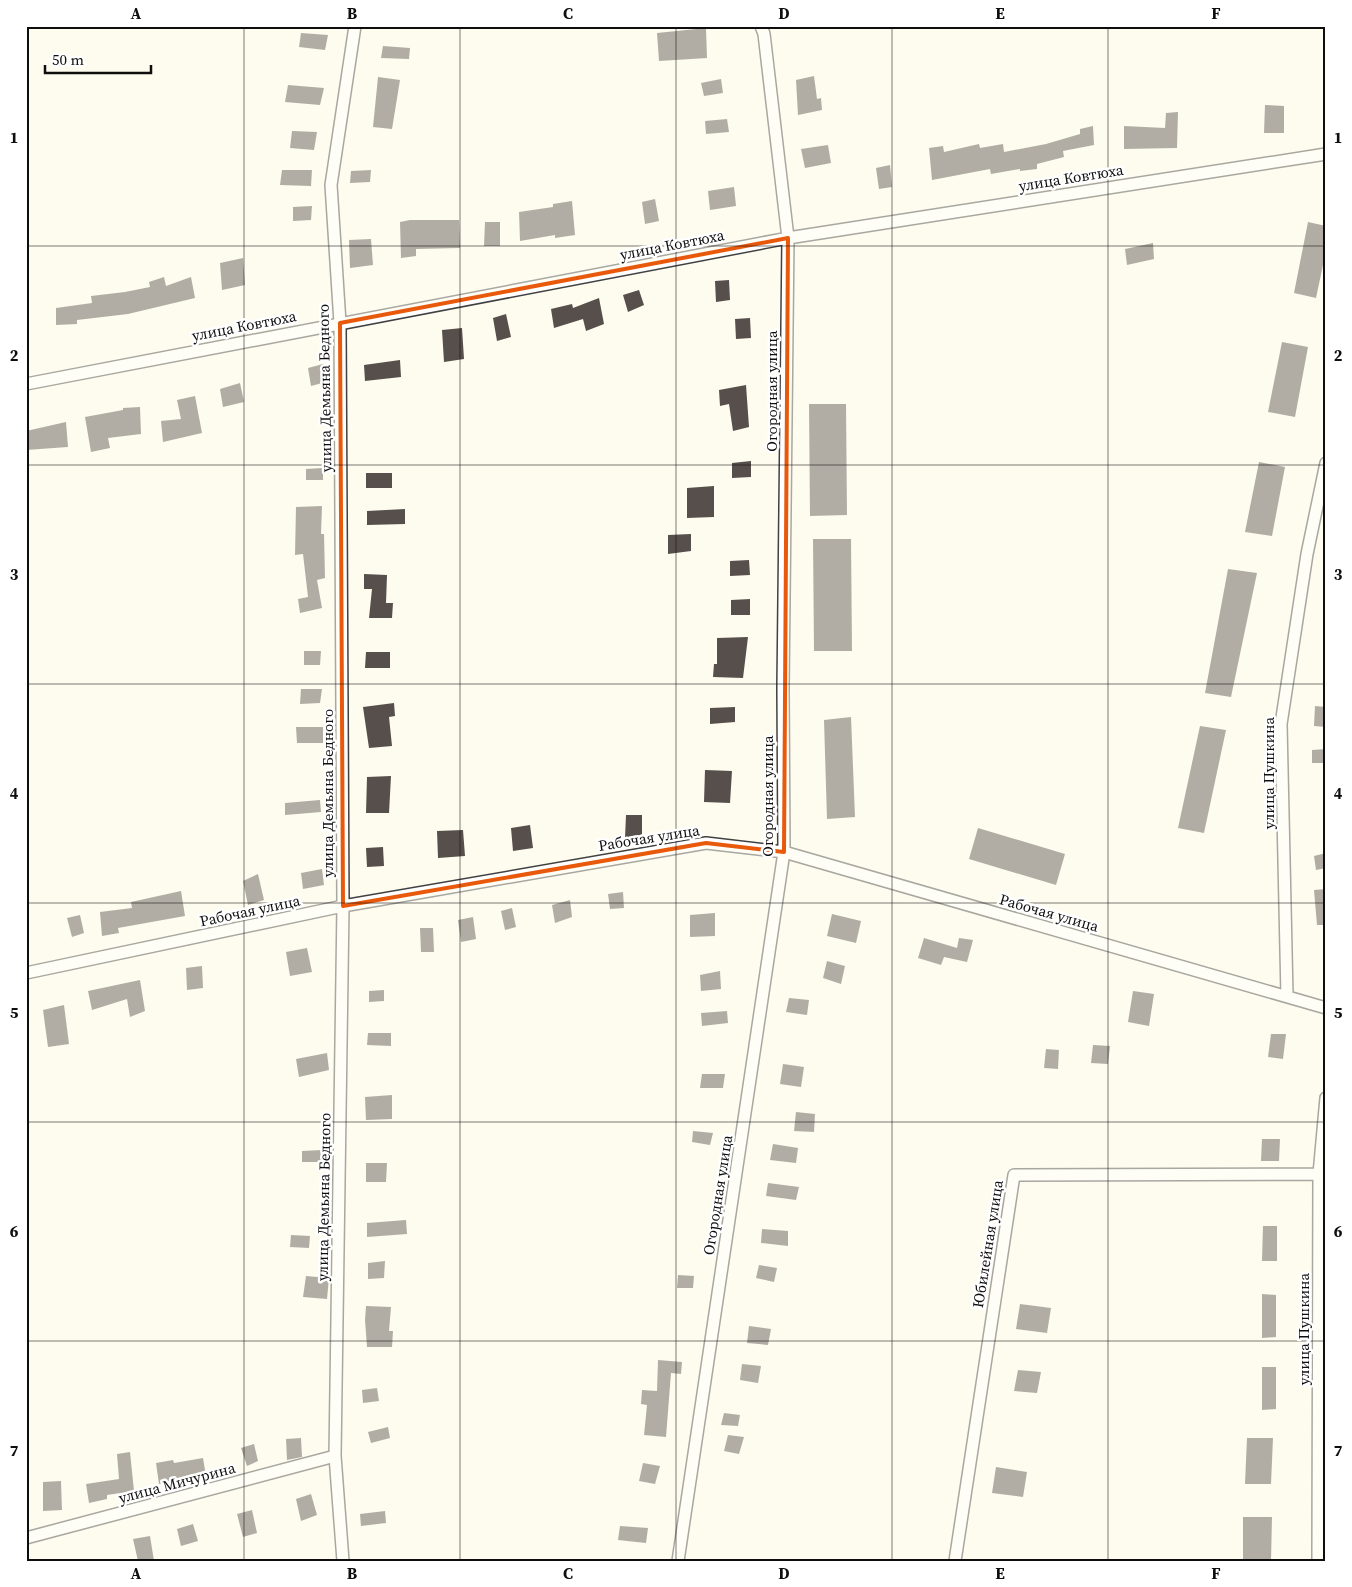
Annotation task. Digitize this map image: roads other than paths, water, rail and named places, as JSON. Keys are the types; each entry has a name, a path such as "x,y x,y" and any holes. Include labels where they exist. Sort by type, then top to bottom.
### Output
{"street":[{"name":"улица Демьяна Бедного","path":"343,1561 335,1456 343,906 340,323 331,185 355,26"},
{"name":"Огородная улица","path":"678,1561 784,852 783,688 788,238 765,44 761,26"},
{"name":"улица Ковтюха","path":"26,384 788,238 1326,154"},
{"name":"улица Пушкина","path":"1287,996 1282,724 1307,554 1326,463"},
{"name":"Рабочая улица","path":"26,973 343,906 706,843 784,852 1326,1008"},
{"name":"улица Пушкина","path":"1318,1561 1319,1174 1326,1098"},
{"name":"Юбилейная улица","path":"955,1561 1014,1175 1319,1174"},
{"name":"улица Мичурина","path":"26,1538 335,1456"}]}
